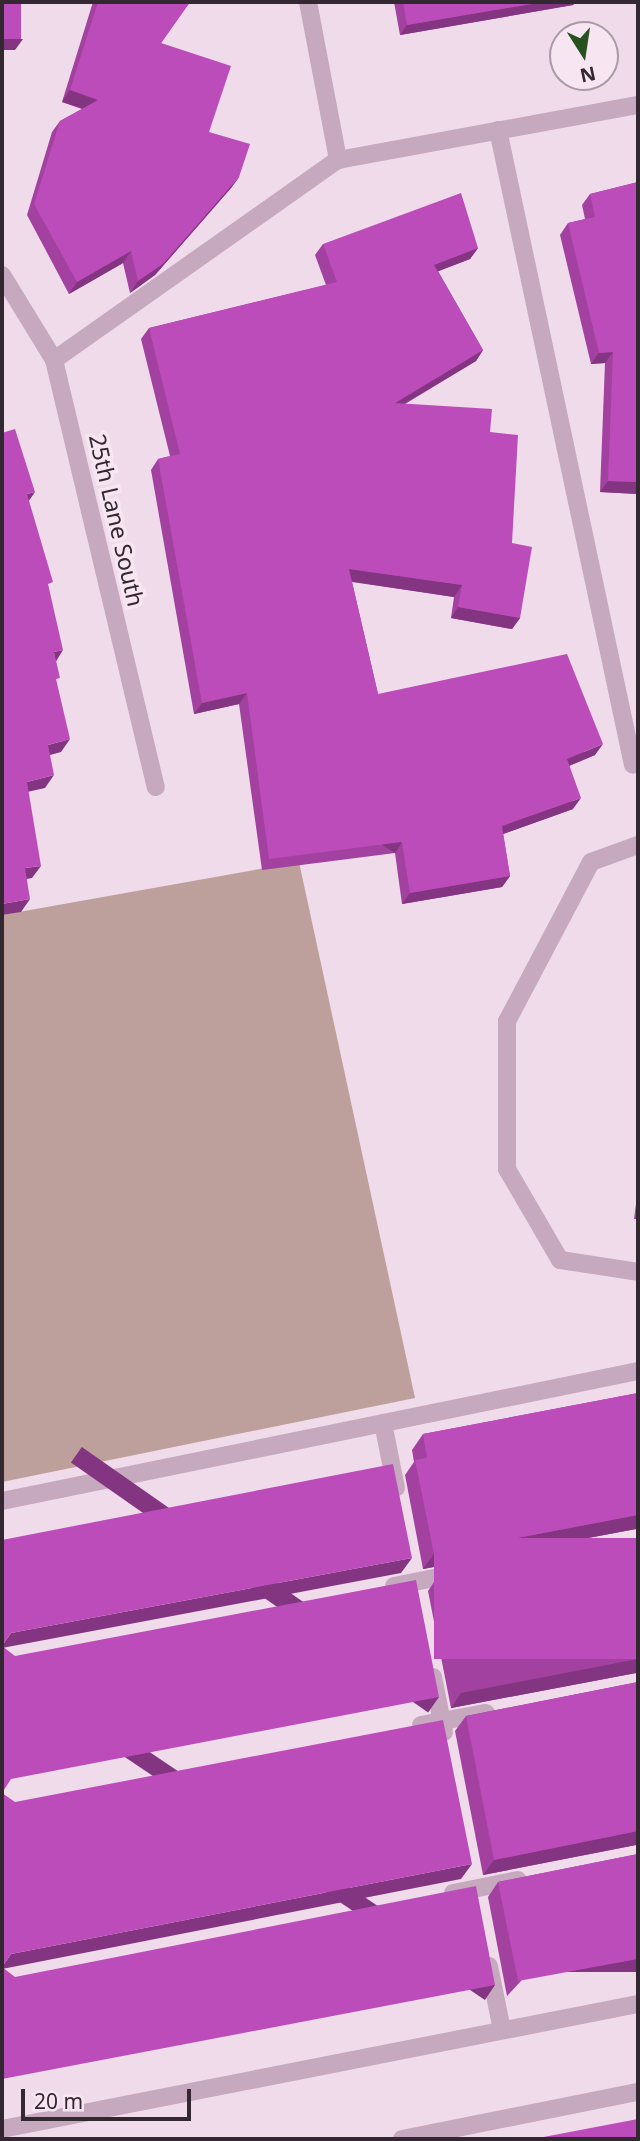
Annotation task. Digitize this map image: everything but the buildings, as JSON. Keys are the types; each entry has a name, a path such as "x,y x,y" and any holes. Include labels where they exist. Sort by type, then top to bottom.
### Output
{"street":[{"path":"308,2 338,160"},
{"path":"54,360 338,160 638,105"},
{"path":"498,130 633,765"},
{"name":"25th Lane South","path":"2,275 54,360 156,787"},
{"path":"638,845 591,862 507,1021 507,1169 560,1260 638,1272"},
{"path":"2,1501 638,1371"},
{"path":"383,1423 398,1503"},
{"path":"373,1590 413,1575 480,1569"},
{"path":"413,1575 419,1607"},
{"path":"429,1658 446,1747"},
{"path":"400,1729 507,1709"},
{"path":"433,1896 542,1875"},
{"path":"487,1953 502,2031"},
{"path":"2,2129 638,2004"},
{"path":"402,2139 638,2092"}],"shaded area":[{"path":"299,862 415,1398 2,1482 2,915"}]}
